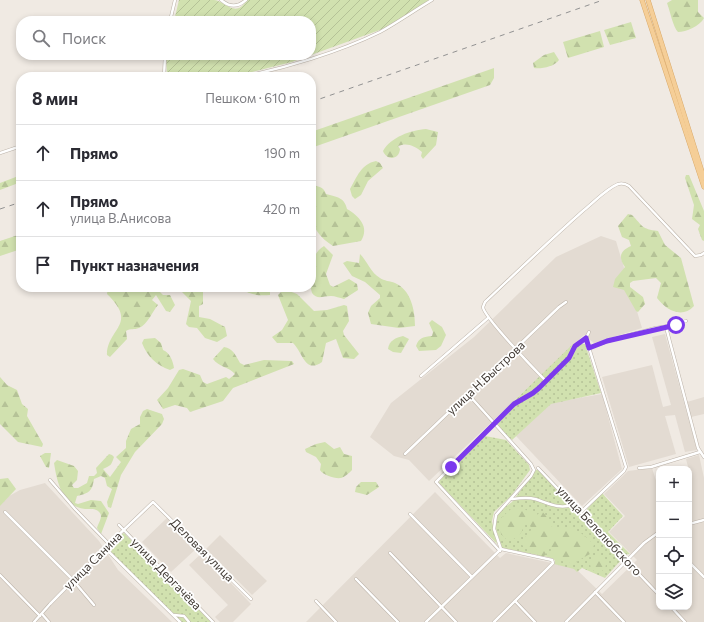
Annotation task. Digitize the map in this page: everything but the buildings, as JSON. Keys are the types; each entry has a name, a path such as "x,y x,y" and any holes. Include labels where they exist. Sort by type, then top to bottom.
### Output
{"main road":[{"path":"642,0 704,187"},
{"path":"648,0 704,178"}],"street":[{"path":"171,16 176,0"},
{"path":"220,0 232,6 239,5 246,0"},
{"path":"316,56 387,28 432,0"},
{"path":"164,72 165,60"},
{"path":"262,72 292,65 305,60"},
{"path":"0,153 16,148"},
{"path":"546,381 526,362 517,349 488,318 483,310 485,302 540,248 612,187 619,184 629,186 694,256 704,253"},
{"name":"улица Н.Быстрова","path":"406,454 566,302"},
{"path":"421,376 488,318"},
{"path":"589,348 607,341 686,321"},
{"path":"666,327 676,370 700,452 704,457"},
{"path":"494,622 552,565 552,560 500,550 436,482 514,404 533,393 546,381 569,358 575,346 586,338 589,332"},
{"path":"581,512 625,469 614,425 586,338"},
{"path":"468,394 531,464 534,470 531,476 512,499 500,509 494,522 500,550"},
{"path":"639,468 651,467 700,452"},
{"name":"улица Белелюбского","path":"538,468 656,592"},
{"path":"50,480 75,509 109,544"},
{"path":"512,499 529,498 552,506 566,507 573,505"},
{"name":"улица Санина","path":"34,622 72,581 153,502"},
{"name":"Деловая улица","path":"153,502 251,599"},
{"path":"5,512 94,605"},
{"path":"410,514 472,577"},
{"path":"692,523 704,520"},
{"name":"улица Дергачёва","path":"119,526 213,622"},
{"path":"566,622 626,561 656,534"},
{"name":"улица Дергачёва","path":"105,548 180,622"},
{"path":"426,622 500,550"},
{"path":"390,553 456,622"},
{"path":"692,565 704,577"},
{"path":"0,575 48,622"},
{"path":"356,579 398,622"},
{"path":"595,592 624,622"},
{"path":"316,601 336,622"},
{"path":"515,601 535,622"},
{"path":"674,610 686,622"},
{"name":"улица Дергачёва","path":"174,615 184,616 188,622"}],"shaded area":[{"path":"601,236 616,241 642,328 594,343 584,335 429,481 409,460 394,456 370,437 391,403 474,337 556,257"},
{"path":"665,334 697,450 685,452 675,415 665,416 676,454 629,467 602,377 652,365 663,407 671,405 652,337"},
{"path":"602,394 622,469 582,506 516,436 551,403"},
{"path":"704,397 704,414 691,417 687,402"},
{"path":"699,455 704,478 704,622 306,622 435,492 500,558 506,553 575,568 602,594 637,560 609,532 625,516 604,494 628,471 652,468 656,481 656,610 692,610 692,466 688,466 686,459"},
{"path":"45,483 99,541 118,570 172,622 0,622 0,501 20,490"},
{"path":"168,517 197,548 171,572 142,542"},
{"path":"220,535 267,581 252,595 206,549"},
{"path":"202,553 251,604 233,622 220,622 215,617 228,605 189,565"}],"green space":[{"path":"179,0 214,0 234,9 243,5 247,0 429,0 388,27 316,53 316,16 175,16"},
{"path":"672,0 698,0 698,12 704,18 699,24 692,28 678,32 673,23 667,3"},
{"path":"631,22 636,38 610,45 604,30"},
{"path":"600,31 604,47 568,58 563,42"},
{"path":"554,52 559,60 557,62 547,67 534,68 533,63 544,55"},
{"path":"166,60 297,60 252,72 167,72"},
{"path":"494,68 494,78 490,85 316,146 316,130"},
{"path":"426,129 438,132 436,145 423,159 421,156 422,152 414,146 405,144 398,146 400,149 399,153 393,158 387,156 383,151 396,138 414,131"},
{"path":"376,161 380,163 383,168 368,181 361,195 355,199 352,196 350,189 363,168"},
{"path":"686,175 689,175 704,211 704,241 702,240 698,229 700,225 692,219 694,205 685,178"},
{"path":"16,177 16,184 0,190 0,183"},
{"path":"316,186 324,190 326,194 342,200 347,209 356,215 364,227 361,241 333,246 316,228"},
{"path":"628,214 632,215 645,228 658,231 665,245 681,258 694,306 689,310 679,312 665,306 657,298 661,283 656,278 633,281 630,283 630,287 643,297 645,304 638,312 624,290 613,287 615,279 625,267 621,260 622,252 631,246 629,240 622,237 618,226"},
{"path":"16,236 16,251 0,256 0,241"},
{"path":"324,246 333,255 326,274 330,285 333,287 349,279 357,284 358,290 344,299 333,296 318,297 312,293 316,292 316,254"},
{"path":"360,254 377,276 383,280 395,283 405,290 413,307 415,326 399,328 371,324 368,313 371,306 380,298 380,295 365,282 352,276 343,263 347,261 359,263"},
{"path":"107,292 160,292 163,295 170,295 175,305 170,312 166,311 156,295 152,300 158,305 147,321 139,328 126,331 127,339 110,357 107,355 108,346 121,320 116,304 107,294"},
{"path":"182,292 203,292 203,304 199,306 199,317 210,319 225,327 227,336 217,342 205,338 197,328 189,327 186,324 191,301"},
{"path":"246,292 270,292 270,295"},
{"path":"281,292 292,292 297,294 314,311 327,310 344,305 347,306 349,321 343,331 344,335 359,354 354,359 343,358 336,339 326,343 322,362 312,366 305,361 293,343 277,343 272,337 282,330 288,320 278,295"},
{"path":"432,320 442,327 446,335 441,346 436,350 419,351 416,346 420,339 432,336 433,332 429,323"},
{"path":"403,336 409,339 401,353 393,352 388,349 391,341"},
{"path":"155,338 161,343 163,350 169,355 174,368 170,370 160,366 147,352 142,343 144,339"},
{"path":"573,344 585,344 601,393 551,404 512,440 504,433 498,424 498,421 511,404"},
{"path":"224,347 230,349 236,355 240,363 244,365 264,360 292,361 294,364 233,388 223,401 190,412 187,408 175,405 163,409 157,400 168,388 179,370 183,369 200,375 203,382 207,384 226,377 229,379 235,374 215,362 213,359"},
{"path":"0,377 7,385 17,390 22,404 28,409 27,416 43,444 42,447 18,442 0,424"},
{"path":"147,409 162,414 164,419 162,424 135,452 121,475 111,508 108,507 107,502 112,489 107,486 105,478 101,476 94,479 92,487 89,491 77,496 75,503 78,504 91,500 101,501 109,513 101,534 97,528 101,518 99,511 77,507 66,498 59,485 54,463 57,460 74,466 78,471 77,480 72,485 74,488 78,488 87,483 89,476 94,476 97,473 96,468 109,454 114,457 112,462 109,466 103,469 110,477 121,462 116,457 126,448 126,441 131,429 140,424 140,417 143,411"},
{"path":"485,436 506,440 529,465 530,470 511,496 494,512 492,521 497,544 439,483 440,480"},
{"path":"325,442 334,449 340,447 344,454 352,456 352,470 344,477 336,478 324,474 320,470 321,464 316,457 306,452 305,449"},
{"path":"45,453 51,453 49,468 46,467 40,456"},
{"path":"536,470 538,470 622,559 605,578 582,568 577,572 574,569 554,564 555,561 553,558 502,548 495,526 497,517 501,510 512,502"},
{"path":"8,478 16,489 0,506 0,479"},
{"path":"361,482 376,482 379,487 367,495 355,492 356,487"},
{"path":"602,493 623,516 608,532 630,554 624,555 586,515 587,509"},
{"path":"512,508 522,508 537,515 541,511 545,514 554,529 565,527 576,530 594,545 590,554 574,564 550,558 551,547 547,544 547,553 543,557 529,551 522,545 523,539 532,529 527,521 524,522 523,529 520,534 508,541 501,534 499,520"},
{"path":"124,533 211,622 182,622 107,548"},
{"path":"598,556 605,561 606,564 601,571 598,572 591,567 590,564 595,557"}],"railway":[{"path":"316,100 603,0"},
{"path":"0,209 16,204"}],"route":[{"path":"451,467 514,404 533,393 552,376 569,358 575,346 579,342 586,338 589,348 607,341 676,325"}]}
